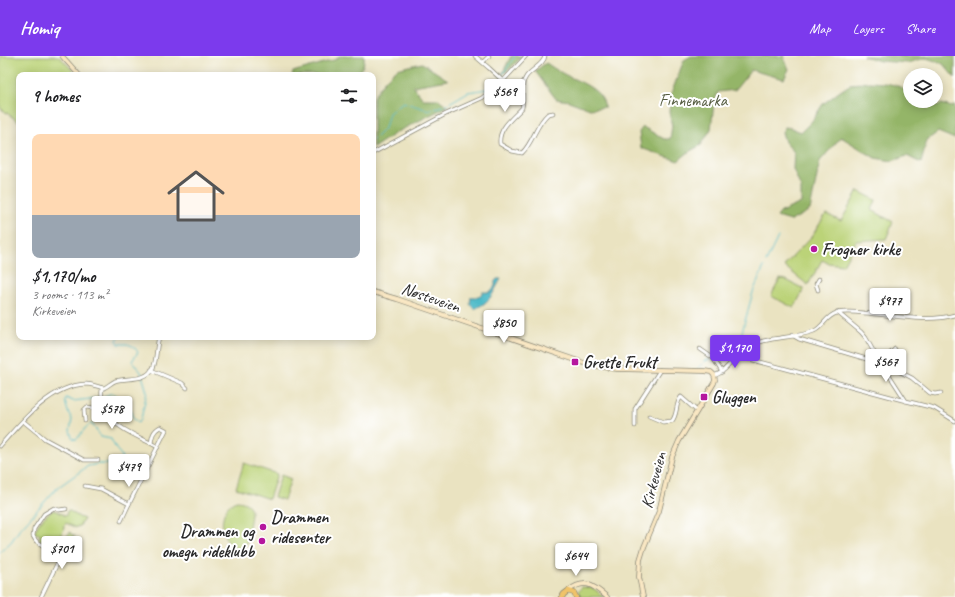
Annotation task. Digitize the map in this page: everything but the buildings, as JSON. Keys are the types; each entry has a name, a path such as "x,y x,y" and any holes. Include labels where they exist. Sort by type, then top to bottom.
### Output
{"main road":[{"path":"62,56 76,72"},
{"name":"Nøsteveien","path":"376,293 590,365 610,368 704,371 713,375"},
{"name":"Kirkeveien","path":"643,597 639,572 641,554 659,511 673,452 713,385 715,380 713,375"},
{"path":"568,591 576,596 578,588 586,584"},
{"path":"562,597 578,585 586,584 595,587 607,597"}],"street":[{"path":"474,56 483,62 502,80"},
{"path":"483,62 489,56"},
{"path":"376,151 450,111 482,98 526,56"},
{"path":"545,56 544,61 529,73 524,81 522,89 522,108 506,124 501,136 500,144 522,153 525,151 541,121 548,114 553,113"},
{"path":"818,290 816,284 819,279"},
{"path":"838,312 864,336 906,401"},
{"path":"713,375 722,372 752,345 816,330 828,317 838,312 869,313 930,319 955,315"},
{"path":"792,335 798,339 881,363 912,378 930,393 941,393"},
{"path":"0,446 45,400 58,392 84,384 105,388 118,380 142,376 151,370 154,364 158,340"},
{"path":"700,349 713,358 722,372"},
{"path":"881,363 894,349"},
{"path":"738,356 934,408 955,421"},
{"path":"151,370 182,383 187,388"},
{"path":"635,426 635,409 660,370"},
{"path":"102,388 102,401 107,414"},
{"path":"649,416 663,422 672,421 675,417 677,403 681,397 697,411"},
{"path":"85,421 84,410 87,407 94,408 107,414 122,429 158,447"},
{"path":"23,421 46,440 84,460 98,460"},
{"path":"121,521 166,431 165,429 160,427 154,432 151,443"},
{"path":"85,486 101,489 130,504"},
{"path":"60,560 50,550 36,541 33,533 43,516 48,511 54,508 59,510 66,509"},
{"path":"41,597 49,579 74,539"}],"green space":[{"path":"0,56 59,56 74,72 16,72 16,120 0,108"},
{"path":"339,56 364,56 363,65 359,72 293,72 337,59"},
{"path":"511,56 523,56 502,74"},
{"name":"Finnemarka","path":"691,56 784,56 789,69 784,79 751,70 735,90 718,92 714,103 711,129 701,145 690,151 678,161 641,148 639,132 643,127 664,139 670,139 672,126 669,112 671,94 684,60"},
{"path":"863,56 955,56 955,78 942,63 926,58 907,63 880,61"},
{"path":"422,63 448,80 413,86 423,99 438,99 448,106 397,132 376,146 376,93 385,80 397,69"},
{"path":"546,63 594,90 603,100 605,107 590,109 569,101 556,99 535,71"},
{"path":"870,82 901,87 903,89 903,108 927,109 943,108 943,105 952,107 955,105 955,139 938,132 927,140 921,163 907,156 892,161 875,158 841,137 820,161 810,210 791,221 777,217 781,212 801,203 801,188 793,169 794,152 785,142 782,132 785,127 801,132 812,121 823,104 851,84"},
{"path":"858,191 876,200 872,210 893,222 886,239 856,241 843,265 828,263 822,260 808,285 784,266 812,236 826,214 841,221"},
{"path":"780,279 786,280 804,289 794,308 771,296"},
{"path":"244,463 277,474 269,499 236,488"},
{"path":"281,475 291,479 284,500 274,497"},
{"path":"237,501 247,504 251,511 248,540 241,549 233,547 228,541 222,526 226,510 230,504"},
{"path":"54,510 66,516 67,511 70,511 84,519 79,527 77,526 76,528 66,523 63,527 65,528 53,547 39,539 40,535 37,533 34,536 41,521"},
{"path":"70,532 72,535 75,535 62,555 58,555 57,552"},
{"path":"582,587 593,588 604,597 581,597 578,592"}],"water":[{"path":"497,279 501,279 488,300 474,309 470,304 471,297 479,297 482,292 490,292 495,286 495,281"}],"waterway":[{"path":"501,77 515,56"},
{"path":"376,137 385,128 389,113 403,102 428,110 446,105 468,92 487,89 500,80"},
{"path":"766,262 778,237"},
{"path":"715,357 731,349 737,344 742,332 753,292 764,267"},
{"path":"103,397 112,393 115,394 132,411 133,419 138,422 141,419 147,392 141,372 132,361 138,352 133,346 119,344 117,340"},
{"path":"698,368 705,361 711,359"},
{"path":"0,552 11,542 20,529 57,488 88,466 120,462 122,456 116,449 111,439 101,437 93,425 91,424 87,426 77,439 72,437 70,431 72,419 68,412 65,401 66,398 73,401 99,398"}],"place":[{"name":"Frogner kirke","path":"814,249"},
{"name":"Grette Frukt","path":"575,362"},
{"name":"Gluggen","path":"704,397"},
{"name":"Drammen ridesenter","path":"263,527"},
{"name":"Drammen og omegn rideklubb","path":"262,541"}]}
